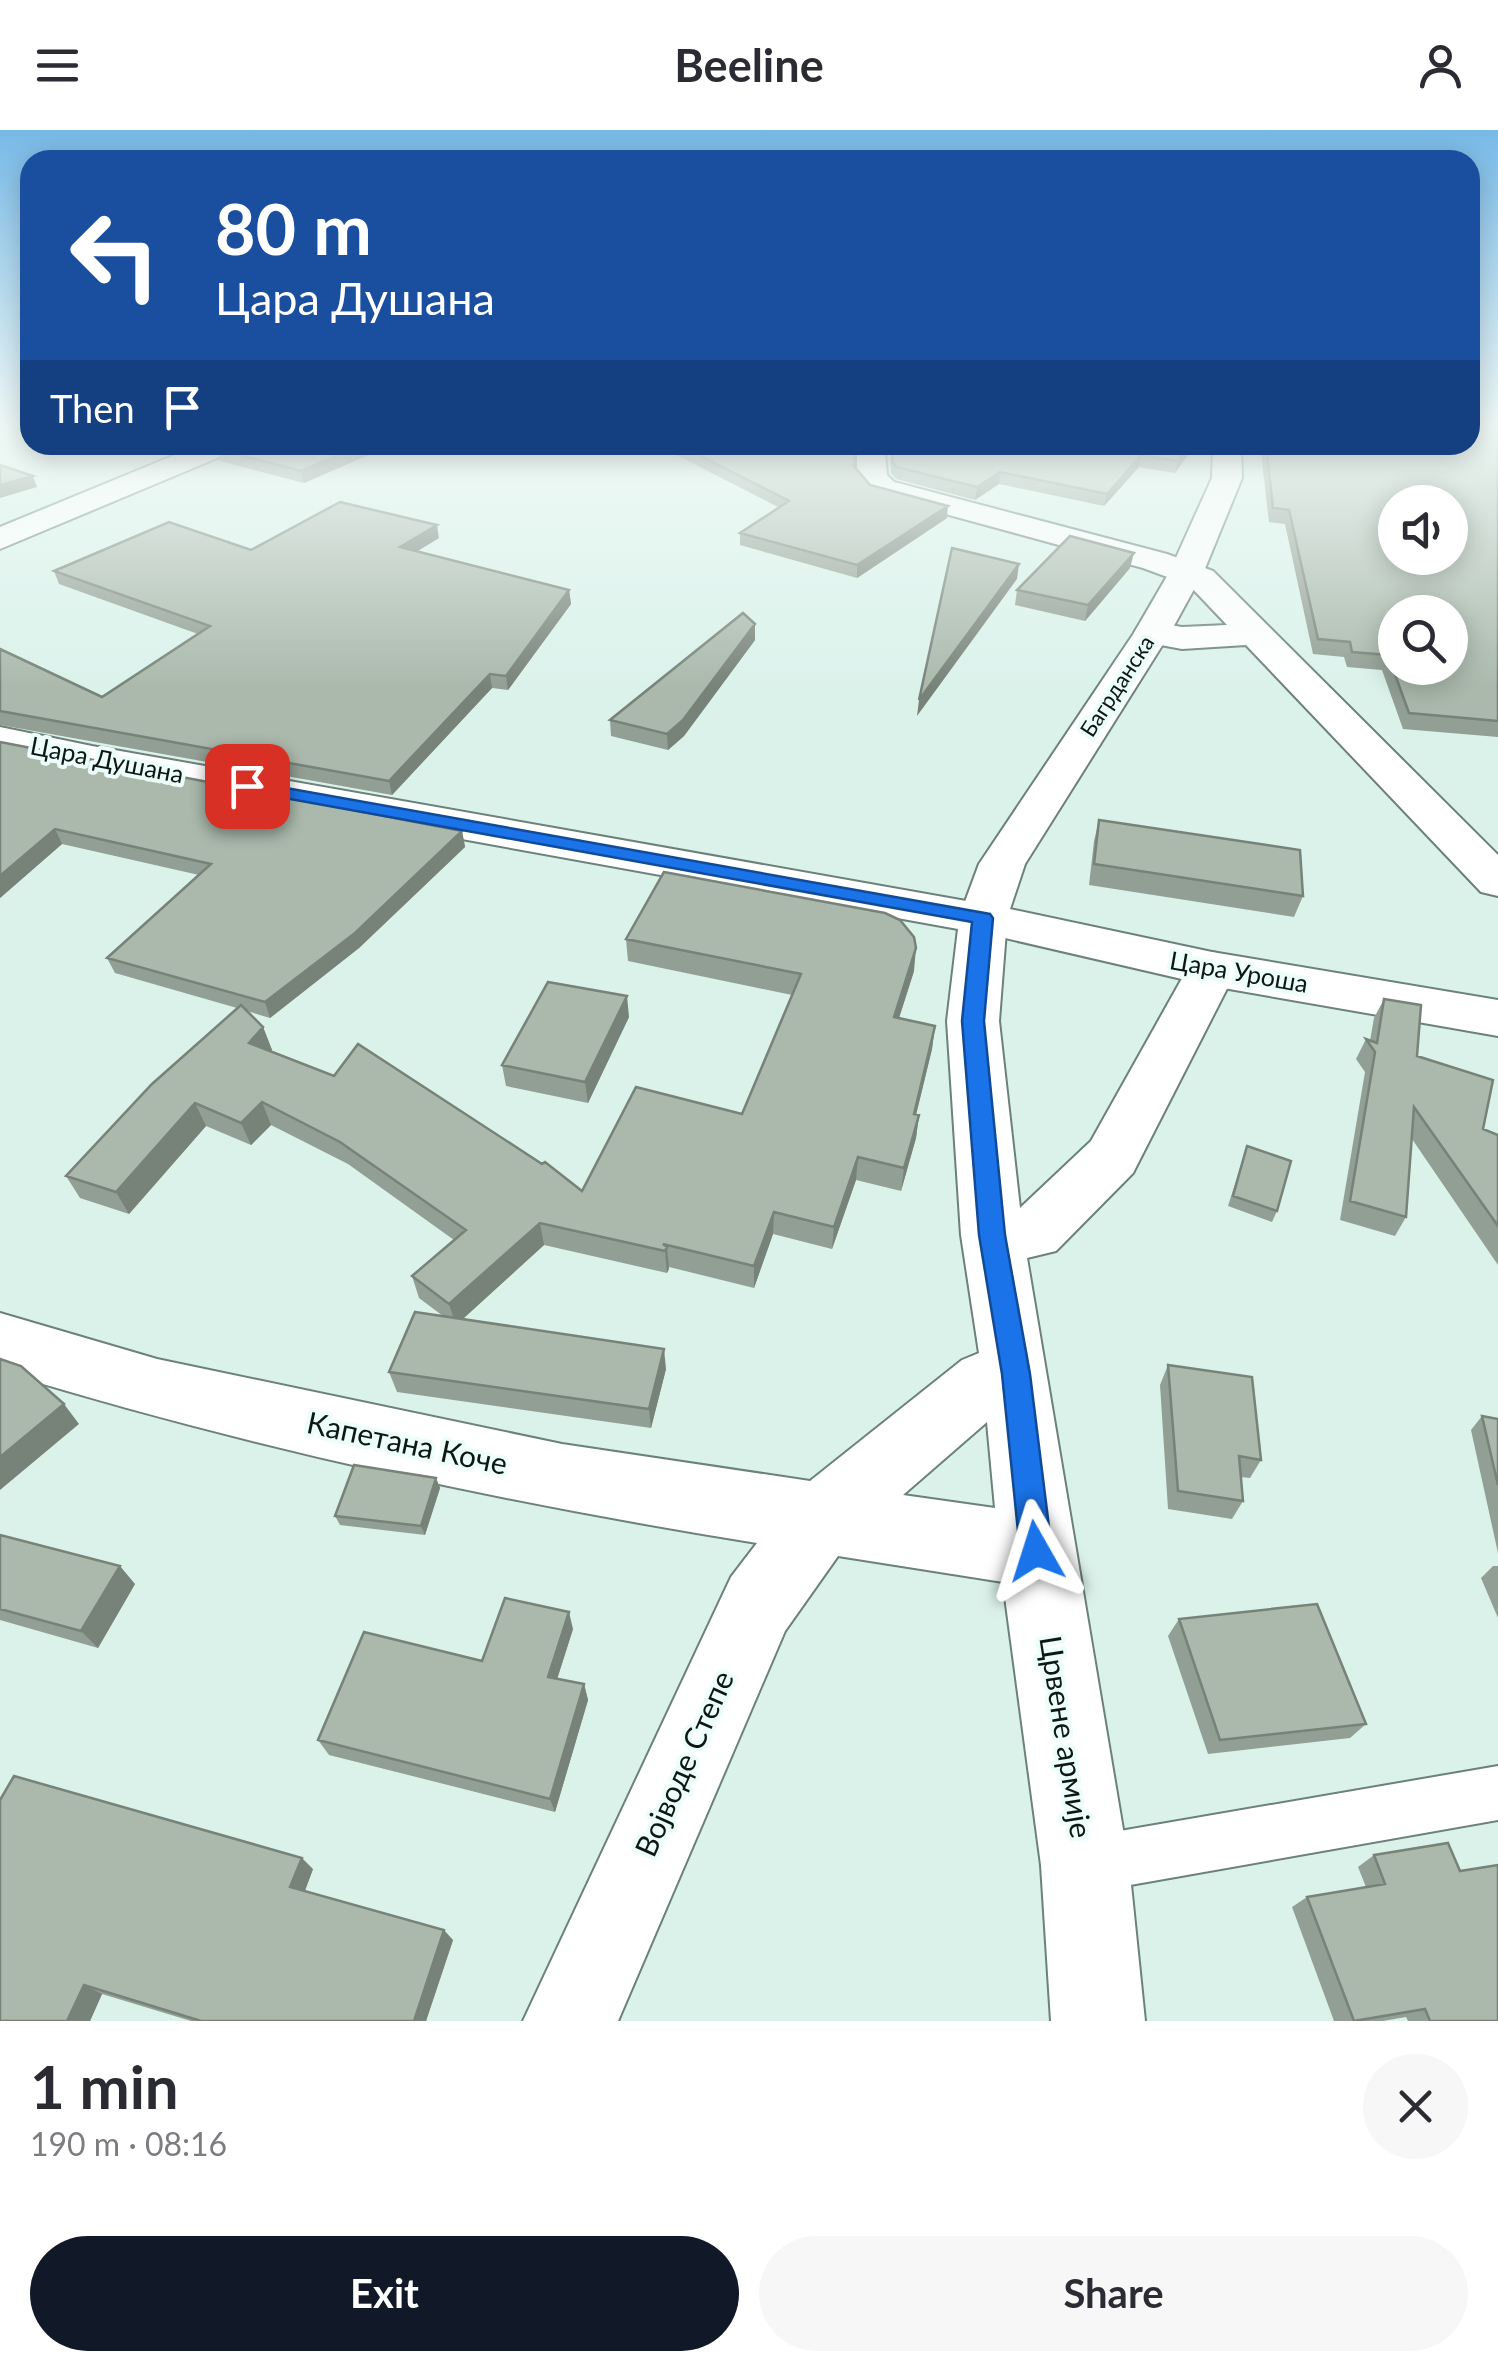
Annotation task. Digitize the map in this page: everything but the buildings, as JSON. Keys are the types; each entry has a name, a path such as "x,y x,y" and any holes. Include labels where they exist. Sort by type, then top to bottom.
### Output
{"street":[{"path":"0,539 64,511"},
{"path":"968,511 1201,578 1498,882"},
{"name":"Багрданска","path":"982,918 1002,864 1152,633 1187,571 1213,511"},
{"path":"1152,633 1182,638 1256,634"},
{"name":"Цара Душана","path":"0,739 92,759 982,918"},
{"name":"Цара Уроша","path":"982,918 1212,969 1498,1018"},
{"name":"Црвене армије","path":"982,918 973,1021 992,1235 1016,1374 1036,1551 1085,1865 1098,2021"},
{"path":"992,1235 1034,1233 1112,1157 1212,969"},
{"name":"Капетана Коче","path":"0,1342 156,1388 562,1478 1036,1551"},
{"path":"821,1518 986,1381 1016,1374"},
{"name":"Војводе Степе","path":"570,2021 758,1604 821,1518"}],"lane":[{"path":"1085,1865 1498,1793"}],"route":[{"path":"247,786 982,918 973,1021 992,1235 1016,1374 1036,1551"}]}
